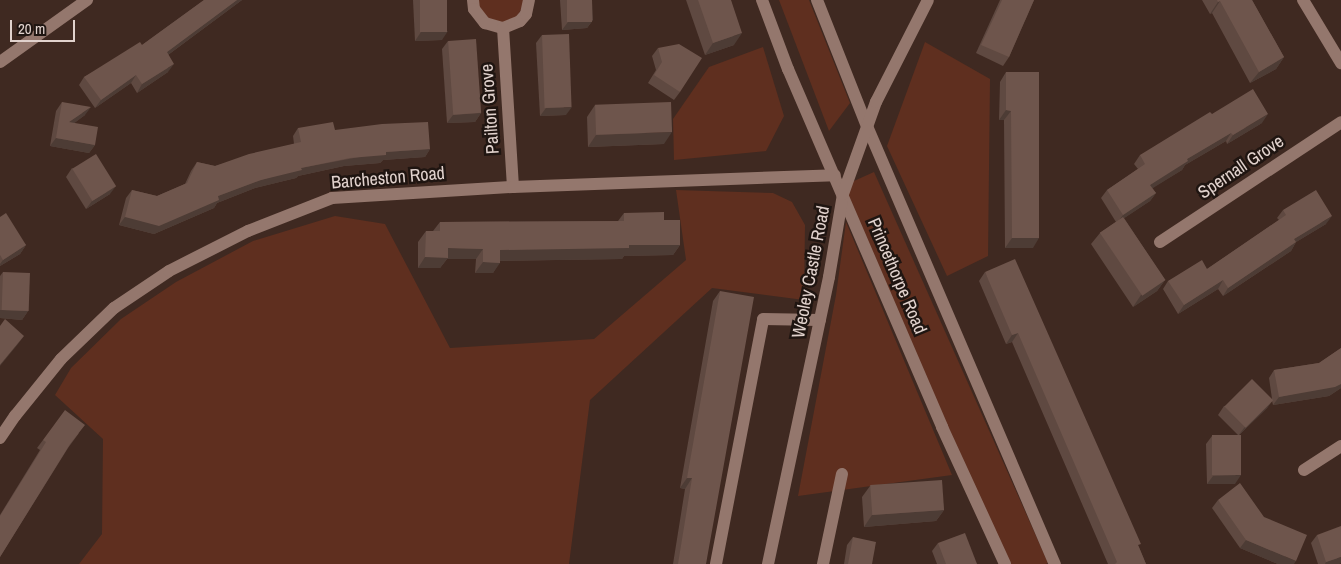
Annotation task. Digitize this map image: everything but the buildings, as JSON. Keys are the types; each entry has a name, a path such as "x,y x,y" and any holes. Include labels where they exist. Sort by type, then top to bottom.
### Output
{"street":[{"path":"0,62 87,0"},
{"path":"473,0 479,17 485,23 503,28 520,21 526,14 529,0"},
{"name":"Princethorpe Road","path":"762,0 788,69 942,427 1005,564"},
{"name":"Princethorpe Road","path":"817,0 867,126 1055,564"},
{"name":"Weoley Castle Road","path":"768,564 820,320 843,194 876,102 928,0"},
{"path":"1303,0 1341,62"},
{"name":"Pailton Grove","path":"503,28 513,187"},
{"name":"Spernall Grove","path":"1160,242 1341,122"},
{"name":"Barcheston Road","path":"0,438 15,416 61,359 114,308 169,271 248,231 332,198 513,187 835,175"},
{"path":"716,564 763,319 820,320"},
{"path":"1304,470 1341,446"},
{"path":"824,564 842,474"}],"shaded area":[{"path":"477,0 523,0 524,4 515,21 502,26 483,18"},
{"path":"779,0 809,0 850,103 829,131"},
{"path":"925,42 990,79 988,256 947,276 887,146"},
{"path":"763,47 784,116 766,151 674,160 673,119 709,67"},
{"path":"874,172 1048,563 1009,564 841,187"},
{"path":"676,190 773,193 792,202 805,225 804,300 712,288 590,400 569,564 79,564 102,534 103,439 55,395 71,368 121,319 176,282 253,241 335,216 385,224 450,348 594,339 686,260"},
{"path":"846,222 952,475 798,496 836,295"}]}
